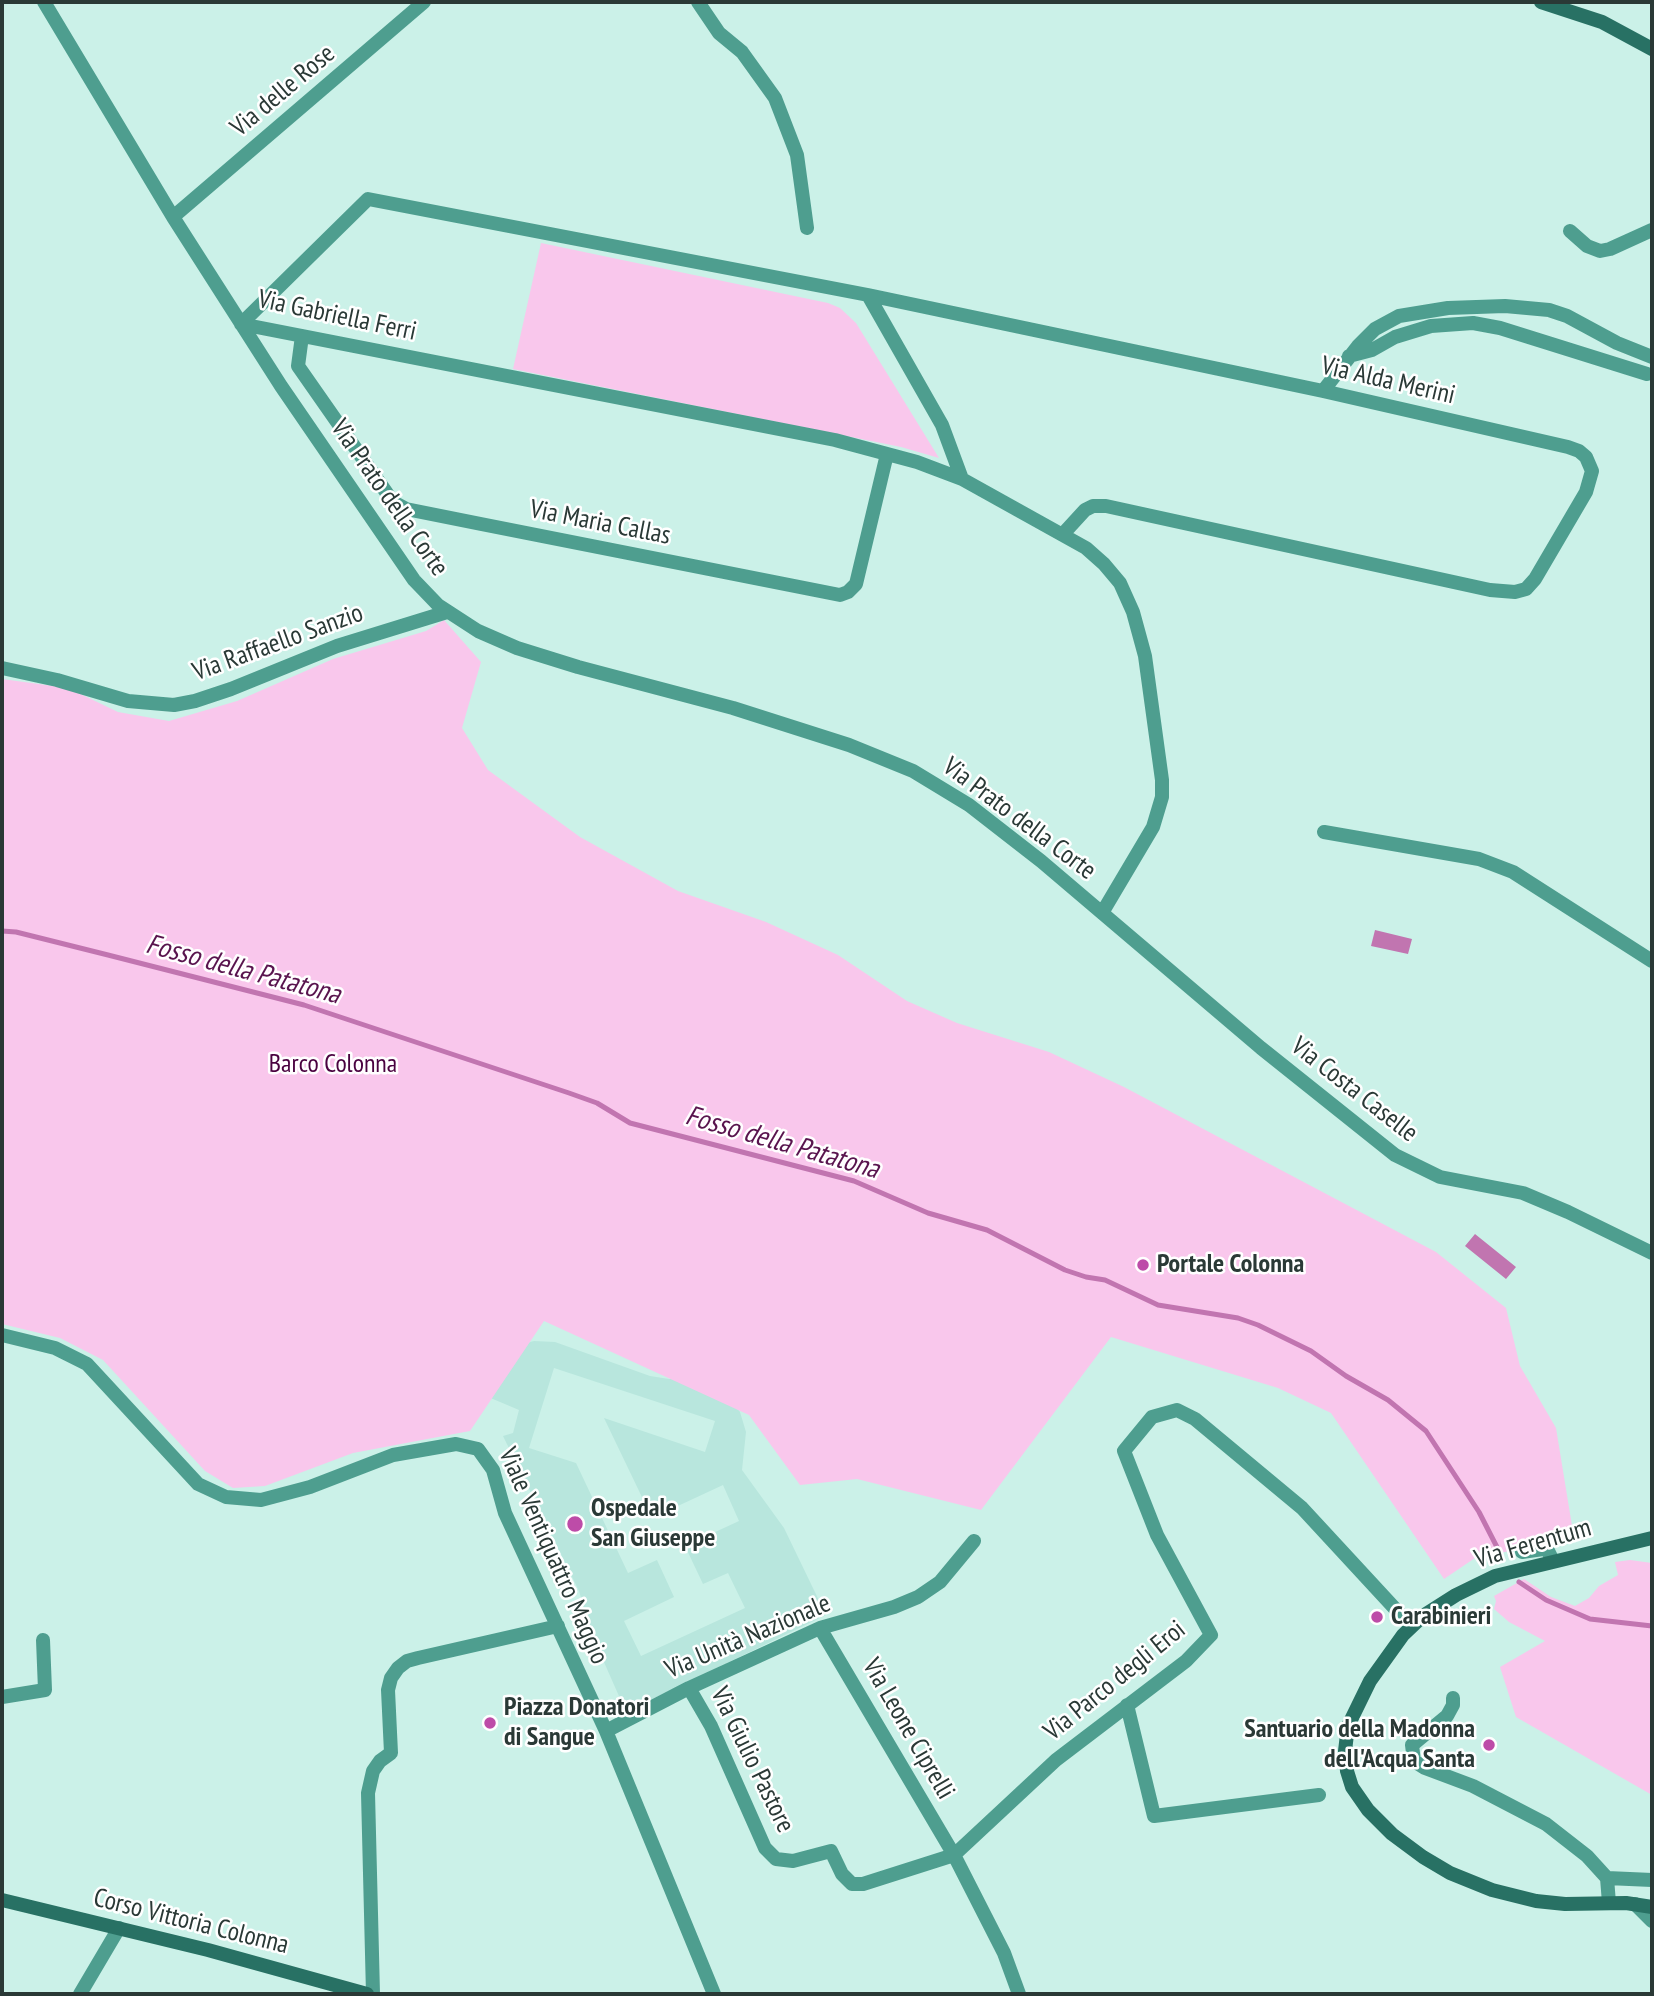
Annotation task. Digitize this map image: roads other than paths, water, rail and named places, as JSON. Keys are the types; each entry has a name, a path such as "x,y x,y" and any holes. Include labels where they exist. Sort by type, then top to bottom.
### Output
{"main road":[{"path":"1541,2 1602,22 1652,49"},
{"name":"Via Ferentum","path":"1652,1538 1513,1570 1483,1581 1446,1601 1411,1626 1370,1681 1357,1704 1347,1732 1345,1751 1352,1787 1363,1805 1423,1857 1464,1879 1508,1895 1536,1901 1565,1904 1635,1904 1652,1907"},
{"name":"Corso Vittoria Colonna","path":"2,1900 276,1968 367,1994"}],"street":[{"name":"Via Prato della Corte","path":"44,2 173,217 281,386 414,580 447,612 478,631 517,648 733,708 836,740 902,766 941,787 979,813 1102,913"},
{"name":"Via delle Rose","path":"173,217 424,2"},
{"path":"698,2 719,33 742,52 775,97 797,155 807,228"},
{"name":"Via Gabriella Ferri","path":"241,324 368,199 868,295"},
{"path":"1570,231 1587,246 1603,251 1652,230"},
{"path":"868,295 942,425 962,480 1086,548 1120,583 1128,600 1144,648 1162,779 1162,804 1155,823 1102,913"},
{"name":"Via Alda Merini","path":"868,295 1323,391 1568,447 1586,457 1592,471 1589,484 1531,585 1521,591 1497,591 1102,505 1086,510 1063,534"},
{"path":"1323,391 1349,356 1375,329 1399,316 1448,307 1505,306 1558,313 1617,343 1652,357"},
{"path":"1349,356 1372,350 1395,337 1431,326 1473,323 1500,328 1647,374"},
{"name":"Via Gabriella Ferri","path":"241,324 835,440 887,453 962,480"},
{"name":"Via Maria Callas","path":"302,336 298,366 393,502 406,509 469,522 840,595 856,584 887,453"},
{"name":"Via Raffaello Sanzio","path":"2,668 57,680 128,701 174,705 243,685 346,642 447,612"},
{"path":"1324,832 1479,859 1513,872 1652,961"},
{"name":"Via Costa Caselle","path":"1102,913 1261,1048 1395,1155 1440,1177 1523,1193 1587,1220 1652,1253"},
{"name":"Viale Ventiquattro Maggio","path":"2,1335 55,1348 87,1364 198,1484 226,1497 261,1500 310,1487 393,1455 456,1444 478,1449 493,1470 505,1513 606,1731 714,1994"},
{"name":"Via Parco degli Eroi","path":"954,1856 1056,1760 1186,1661 1211,1635 1157,1535 1124,1451 1152,1417 1177,1410 1195,1419 1302,1508 1411,1626"},
{"name":"Via Unità Nazionale","path":"606,1731 689,1688 820,1628 894,1607 918,1597 940,1582 974,1541"},
{"path":"1522,1552 1543,1549 1548,1551 1553,1561"},
{"path":"373,1994 368,1793 373,1771 391,1753 388,1690 391,1678 407,1661 558,1626"},
{"name":"Via Leone Ciprelli","path":"820,1628 954,1856 1004,1953 1019,1994"},
{"path":"2,1697 45,1690 43,1640"},
{"name":"Via Giulio Pastore","path":"689,1688 710,1726 765,1848 776,1859 793,1861 831,1851 842,1874 852,1884 863,1884 954,1856"},
{"path":"1453,1698 1453,1705 1447,1716 1412,1745 1411,1753 1415,1761 1424,1768 1505,1801 1546,1824 1587,1856 1607,1878 1608,1903"},
{"path":"1127,1705 1154,1816 1319,1795"},
{"path":"1607,1878 1652,1880"},
{"path":"1635,1904 1652,1921"},
{"path":"80,1994 119,1928"}],"waterway":[{"name":"Fosso della Patatona","path":"2,931 16,932 304,1005 597,1103 630,1123 854,1181 928,1213 987,1230 1065,1270 1105,1280 1158,1305 1238,1318 1258,1325 1311,1351 1346,1376 1388,1400 1426,1431 1479,1512 1500,1553"},
{"name":"Fosso della Patatona","path":"1519,1582 1546,1600 1590,1619 1652,1626"}],"place":[{"name":"Portale Colonna","path":"1143,1265"},
{"name":"Ospedale San Giuseppe","path":"575,1524"},
{"name":"Carabinieri","path":"1377,1617"},
{"name":"Piazza Donatori di Sangue","path":"490,1723"},
{"name":"Santuario della Madonna dell'Acqua Santa","path":"1489,1745"}],"park label":[{"name":"Barco Colonna","path":"333,1065"}]}
